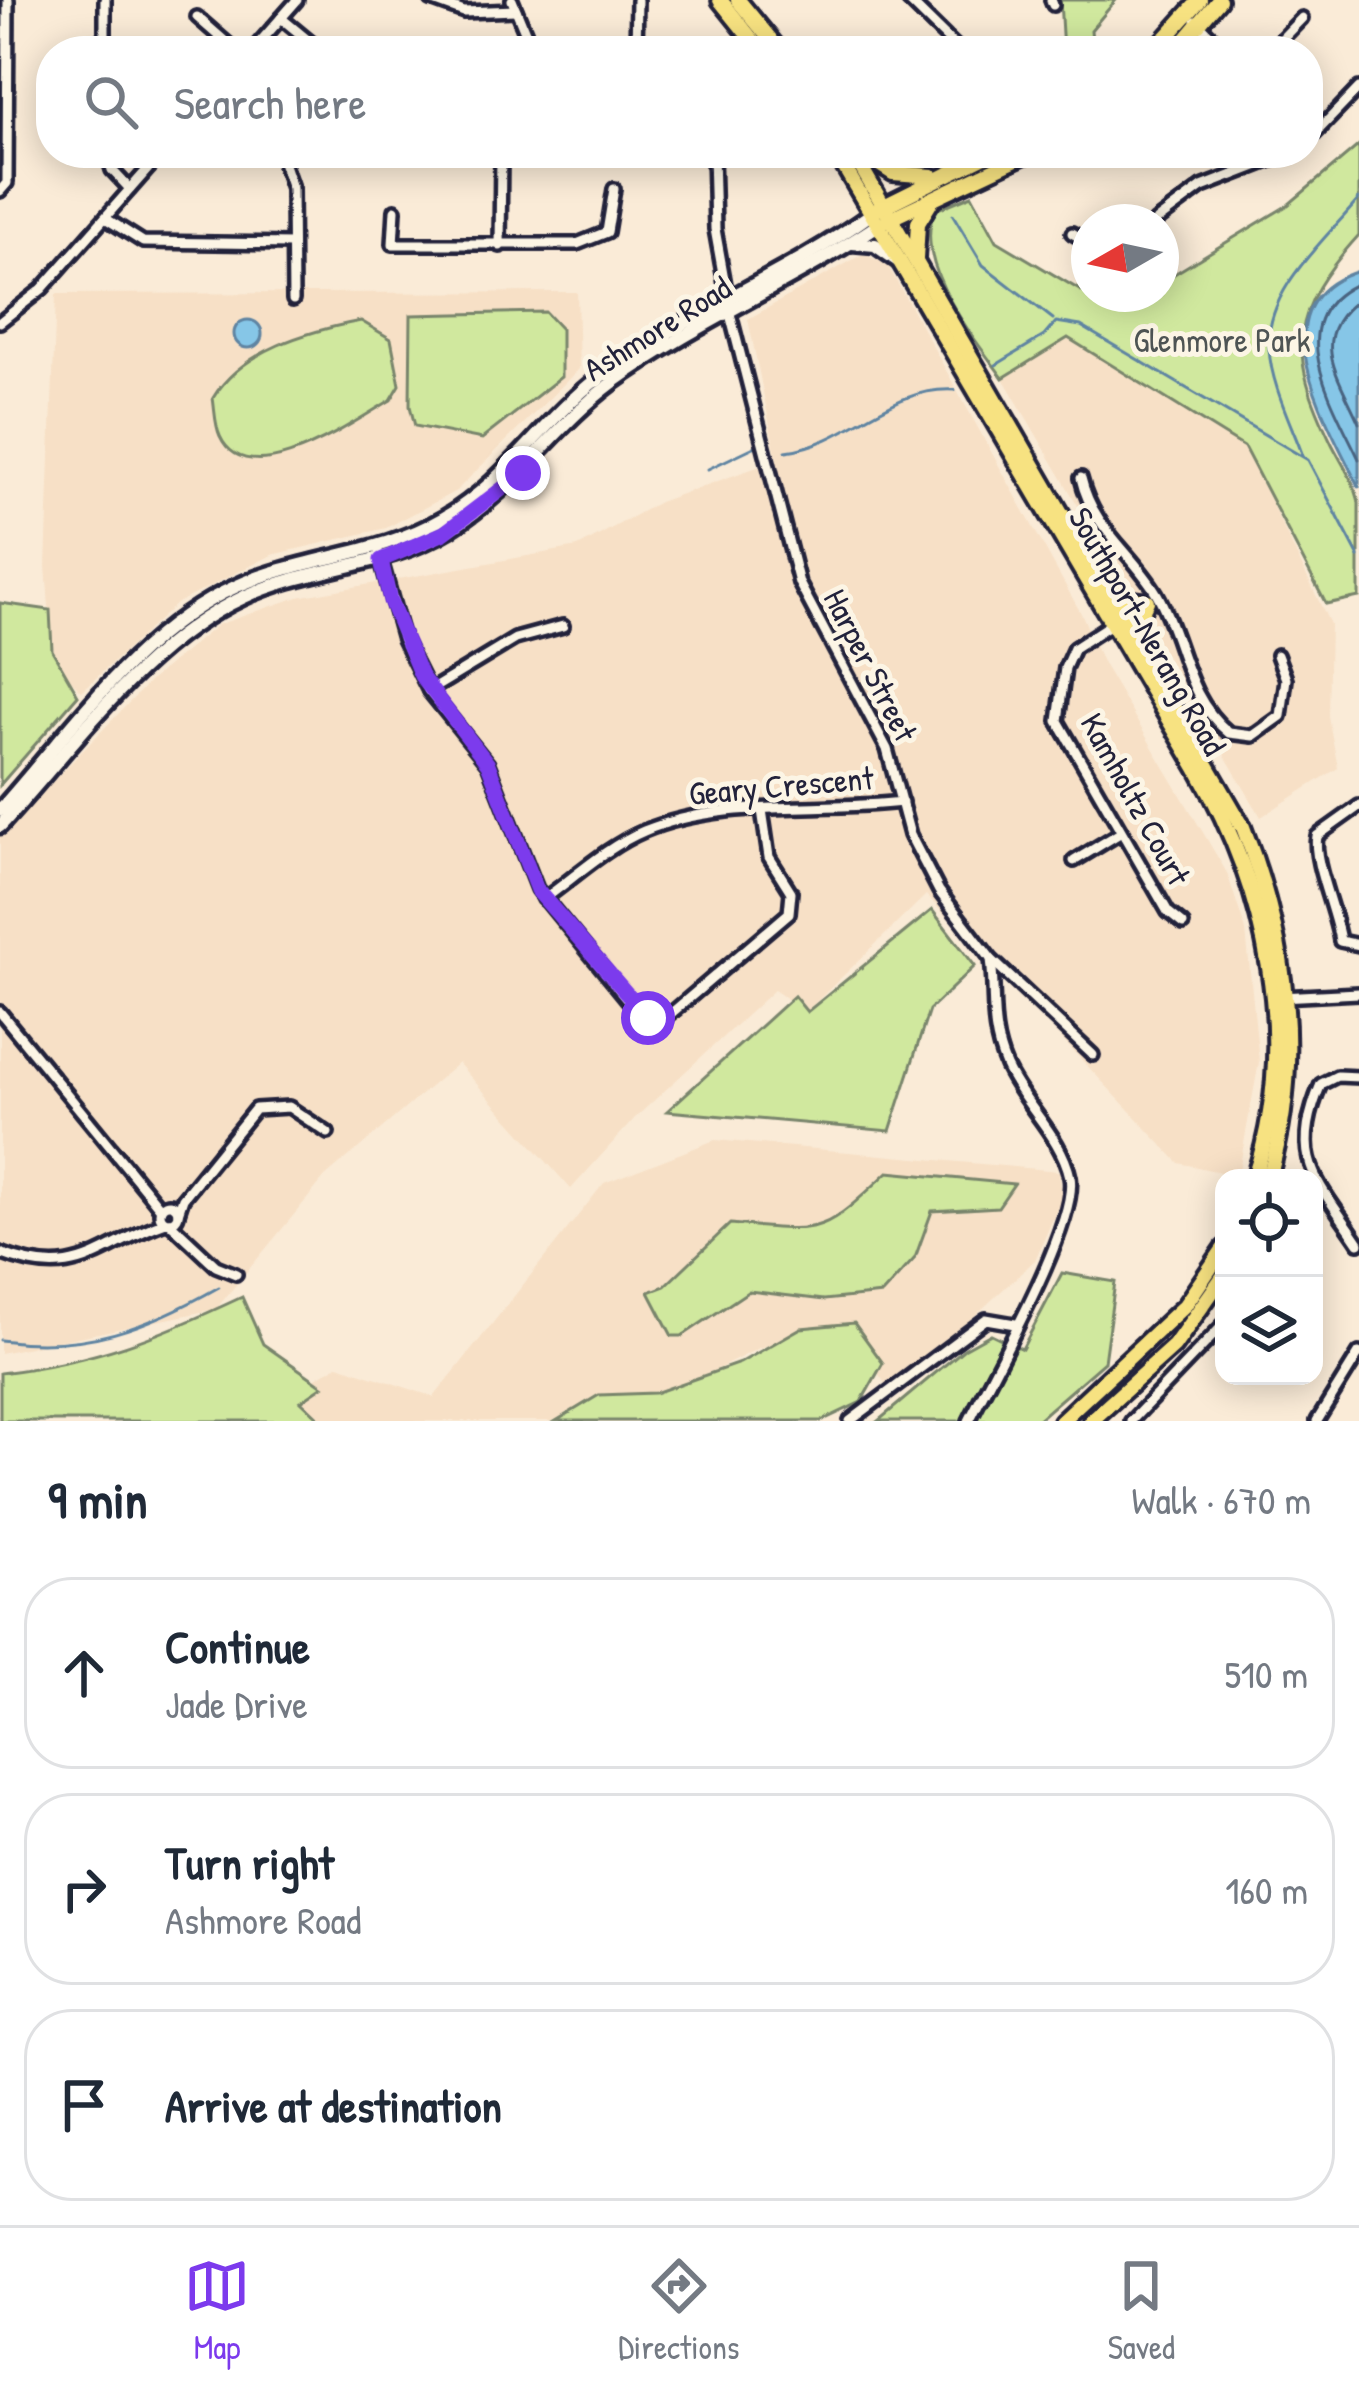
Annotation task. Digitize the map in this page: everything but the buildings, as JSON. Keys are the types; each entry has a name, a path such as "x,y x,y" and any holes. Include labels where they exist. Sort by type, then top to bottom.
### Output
{"main road":[{"path":"720,0 749,36"},
{"path":"738,0 768,36"},
{"path":"1185,36 1200,0"},
{"path":"1173,36 1219,0"},
{"name":"Southport-Nerang Road","path":"845,168 861,196 881,215"},
{"name":"Southport-Nerang Road","path":"863,168 881,215 1118,618 1238,847 1261,917 1279,997 1272,1098 1256,1169"},
{"path":"885,168 900,176 943,175"},
{"name":"Ashmore Road","path":"0,826 140,672 188,630 260,590 379,554 427,527 477,496 598,378 849,236 958,168"},
{"name":"Ashmore Road","path":"881,215 997,168"},
{"path":"861,196 849,236 908,261 918,223 934,197"},
{"name":"Southport-Nerang Road","path":"908,261 1101,576 1118,618 1149,658 1243,827 1275,928 1285,1090 1271,1169"},
{"name":"Ashmore Road","path":"0,810 135,660 191,612 259,578 379,554"},
{"path":"1101,576 1124,598 1152,599 1138,622 1149,658"},
{"path":"1061,1421 1185,1305 1215,1261"},
{"path":"1102,1418 1174,1346 1223,1277"}],"street":[{"path":"0,191 7,183 8,0"},
{"path":"104,36 105,0"},
{"path":"265,36 297,0"},
{"path":"431,0 464,12 514,5 527,36"},
{"path":"636,36 637,0"},
{"path":"908,0 945,36"},
{"path":"197,17 219,36"},
{"path":"281,18 303,36"},
{"path":"1285,36 1302,18"},
{"path":"1194,20 1211,36"},
{"path":"1323,125 1359,88"},
{"path":"119,168 133,184"},
{"path":"0,322 42,289 148,168"},
{"path":"285,168 292,188 292,300"},
{"path":"500,246 501,168"},
{"name":"Harper Street","path":"713,168 715,229 729,303 794,570 876,724 925,868 991,959 1093,1055"},
{"path":"1179,204 1202,187 1251,168"},
{"path":"395,210 393,244 593,242 607,232 614,189"},
{"path":"105,218 143,242 292,244"},
{"path":"1082,478 1101,528 1152,599 1193,687 1229,734 1256,734 1283,712 1286,679 1277,656"},
{"path":"379,554 403,639 429,691 488,764 520,856 544,899 640,1016 655,1020 668,1016 789,913 791,892 769,857 762,810"},
{"name":"Kamholtz Court","path":"1152,599 1074,648 1065,668 1058,721 1168,912 1183,924"},
{"path":"429,691 515,639 563,626"},
{"name":"Geary Crescent","path":"544,899 641,832 678,820 902,802"},
{"path":"1359,806 1317,836 1315,848 1334,903 1340,941 1359,946"},
{"path":"1074,861 1120,833"},
{"path":"969,1421 1061,1228 1070,1176 1008,1070 994,1031 991,959"},
{"path":"1279,997 1359,993"},
{"path":"0,1012 181,1228 216,1265 236,1274"},
{"path":"1359,1077 1336,1076 1322,1084 1304,1145 1306,1163 1359,1243"},
{"path":"0,1253 34,1262 76,1262 111,1251 168,1213 255,1109 283,1105 328,1133"},
{"path":"850,1421 986,1319 1016,1324"},
{"path":"1131,1421 1215,1333"},
{"path":"1317,1421 1359,1353"}],"shaded area":[{"path":"863,254 887,264 1083,617 1102,662 1227,873 1246,931 1259,1062 1239,1169 1215,1171 1179,1163 926,895 806,1012 774,990 635,1118 571,1189 458,1063 325,1177 216,1309 0,1353 0,836 151,680 217,625 298,597 578,547 659,502 777,460 748,319"},
{"path":"577,292 579,369 456,491 386,528 272,555 177,603 82,691 62,672 52,650 46,566 56,294"},
{"path":"1068,338 1244,447 1330,624 1328,716 1338,768 1261,817 1003,378"},
{"path":"715,1140 1059,1171 1062,1198 1035,1260 954,1335 886,1385 848,1328 808,1332 759,1348 665,1396 604,1404 552,1421 243,1421 338,1365 434,1397 604,1183"}],"green space":[{"path":"1060,0 1116,0 1091,30 1092,36 1062,36"},
{"name":"Glenmore Park","path":"1359,145 1359,235 1319,287 1302,334 1307,383 1359,503 1359,597 1326,604 1244,447 1068,338 1003,378 949,298 931,252 935,210 972,195 997,241 1071,285 1071,312 1179,312 1179,271 1288,205"},
{"path":"545,312 561,329 561,377 482,439 415,426 410,406 411,315"},
{"path":"361,321 391,339 400,385 391,400 303,449 254,459 234,453 218,432 213,398 226,381 278,345"},
{"path":"0,603 50,610 52,650 78,695 0,785"},
{"path":"932,910 975,966 929,1010 890,1131 667,1111 794,996 807,1012"},
{"path":"888,1172 1014,1184 998,1207 932,1211 915,1258 882,1294 824,1300 749,1291 682,1336 672,1336 649,1292 665,1286 730,1224 818,1225 847,1209"},
{"path":"1062,1273 1115,1282 1104,1362 1036,1421 878,1421 964,1349 991,1334 1022,1349"},
{"path":"242,1297 263,1344 323,1386 301,1401 322,1421 0,1421 0,1373 125,1346"},
{"path":"854,1323 883,1363 861,1402 821,1421 556,1421 599,1395 655,1393 740,1363 801,1328"}],"water":[{"path":"1359,271 1359,488 1318,400 1304,337 1309,310 1327,287"},
{"path":"248,320 258,324 262,334 258,344 248,348 238,344 234,334 238,324"}],"waterway":[{"path":"1303,456 1273,376 1270,328 1276,307 1299,268 1359,199"},
{"path":"953,215 983,265 1053,319"},
{"path":"996,365 1044,336 1056,322 1081,326 1308,460 1359,557"},
{"path":"786,451 830,438 910,397 955,390"},
{"path":"708,469 756,446"},
{"path":"1359,700 1359,725"},
{"path":"0,1340 60,1343 114,1333 219,1287"}],"route":[{"path":"523,473 475,514 444,533 381,560 390,601 429,691 488,764 537,890 640,1016 648,1018"}]}
